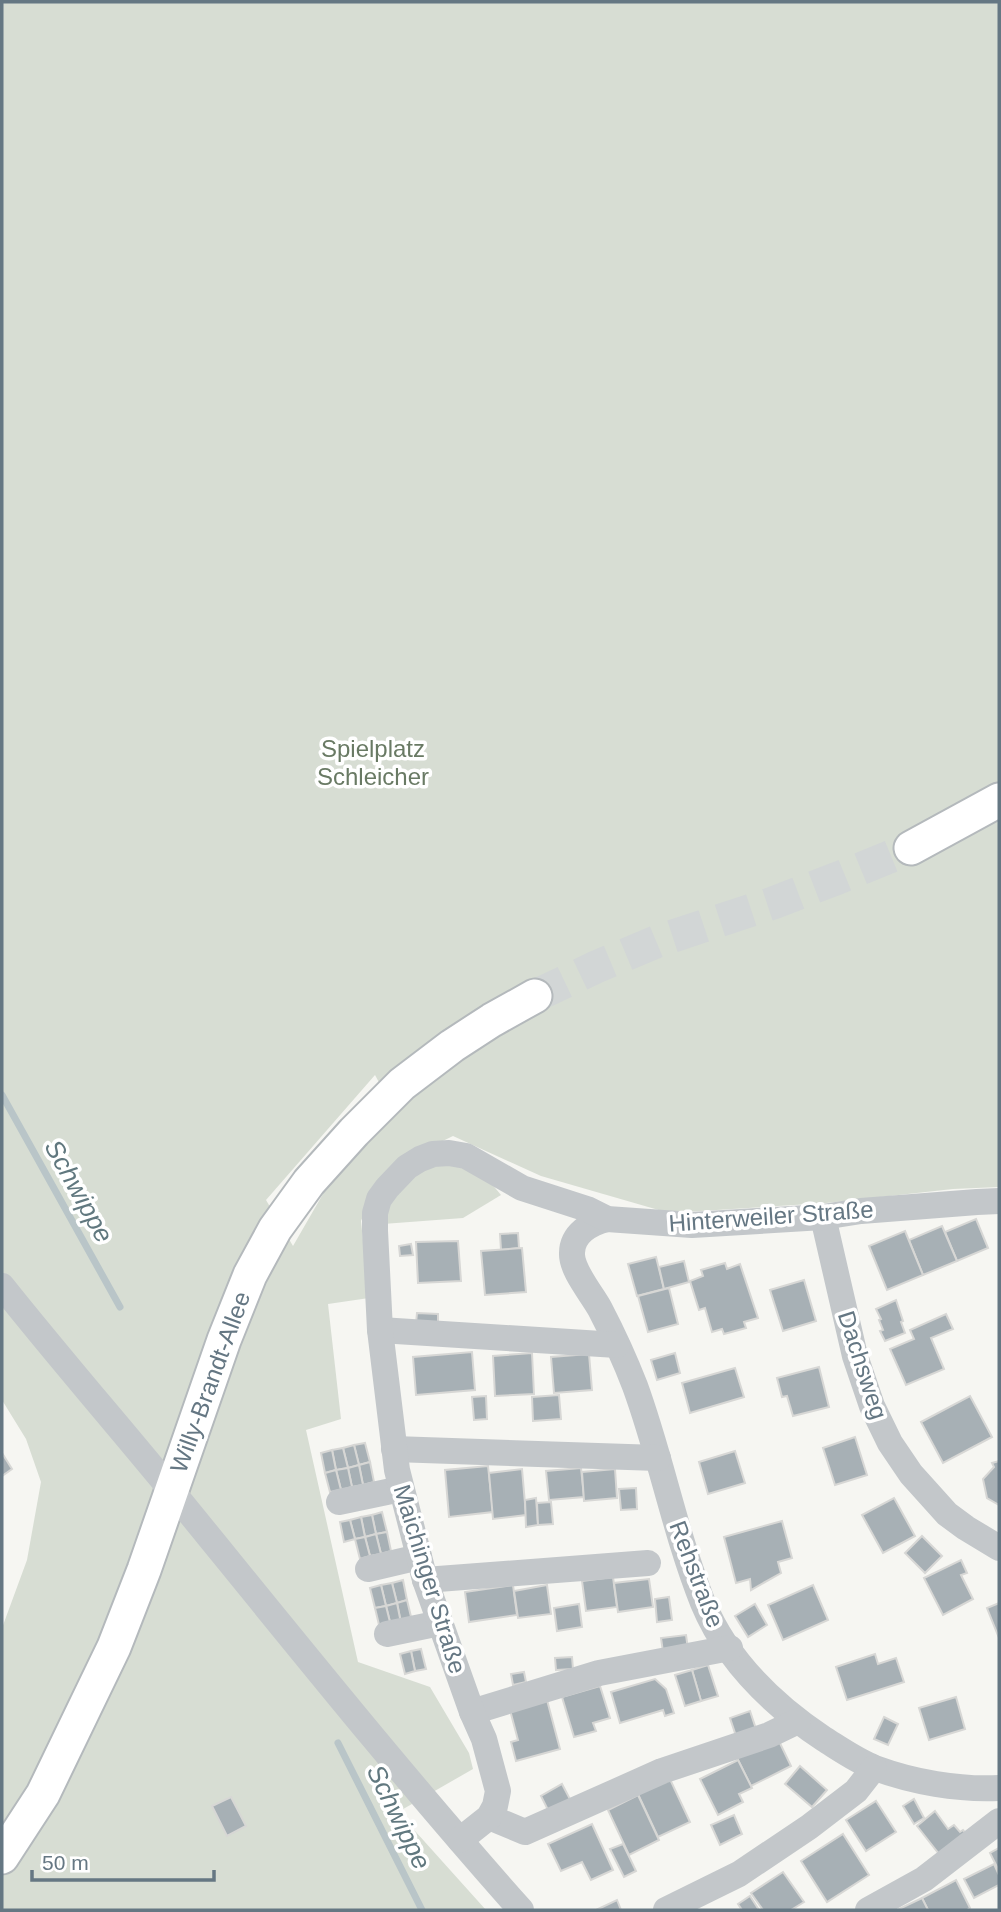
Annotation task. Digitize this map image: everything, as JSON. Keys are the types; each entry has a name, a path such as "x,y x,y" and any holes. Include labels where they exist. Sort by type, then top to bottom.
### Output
{"main road":[{"path":"911,848 999,800"},
{"name":"Willy-Brandt-Allee","path":"2,1857 43,1794 114,1647 144,1570 224,1340 250,1275 275,1229 309,1182 402,1084 452,1046 535,996"}],"street":[{"name":"Hinterweiler Straße","path":"375,1213 379,1199 407,1167 433,1154 449,1153 466,1156 522,1188 587,1209 607,1219 692,1225 823,1217 861,1211 999,1201"},
{"name":"Maichinger Straße","path":"375,1213 380,1330 401,1489 422,1569 496,1778 498,1791 495,1807 489,1816"},
{"name":"Dachsweg","path":"823,1217 855,1356 872,1406 890,1443 911,1474 947,1514 999,1548"},
{"name":"Rehstraße","path":"607,1219 584,1228 571,1250 572,1261 600,1309 636,1391 704,1604 730,1648 768,1696 798,1721 847,1754 874,1768 916,1779 956,1787 999,1788"},
{"path":"2,1286 460,1840 521,1910"},
{"path":"380,1330 617,1345"},
{"path":"394,1449 657,1458"},
{"path":"340,1502 401,1489"},
{"path":"368,1569 648,1563"},
{"path":"387,1634 440,1623"},
{"path":"472,1712 599,1673 730,1648"},
{"path":"460,1840 489,1816 525,1832 662,1771 769,1735 798,1721"},
{"path":"666,1910 749,1868 856,1791 874,1768"},
{"path":"868,1910 925,1880 999,1821"}],"green space":[{"name":"Spielplatz Schleicher","path":"2,2 999,2 999,1187 953,1189 826,1203 669,1213 541,1176 453,1136 418,1153 373,1192 361,1221 369,1298 328,1304 341,1419 306,1430 358,1662 430,1687 469,1753 473,1769 398,1812 486,1910 2,1910 2,1628 27,1560 41,1482 26,1439 2,1400","holes":["375,1075 395,1112 327,1187 293,1246 266,1200"]},
{"path":"455,1161 491,1183 501,1195 463,1218 383,1224 394,1185 408,1172"}],"building":[{"path":"976,1219 988,1248 957,1261 945,1232"},
{"path":"942,1226 957,1261 923,1275 909,1240"},
{"path":"905,1231 923,1275 887,1290 869,1246"},
{"path":"518,1233 519,1248 501,1250 500,1234"},
{"path":"458,1241 461,1281 418,1283 416,1242"},
{"path":"411,1244 413,1255 400,1256 399,1246"},
{"path":"522,1248 526,1292 485,1295 481,1251"},
{"path":"656,1257 664,1289 637,1296 628,1264"},
{"path":"684,1261 689,1282 664,1289 659,1267"},
{"path":"725,1263 727,1269 740,1264 758,1318 744,1322 746,1328 724,1334 722,1329 712,1332 705,1308 699,1310 690,1281 703,1276 701,1270"},
{"path":"804,1280 816,1321 783,1331 770,1290"},
{"path":"669,1288 678,1324 648,1332 638,1296"},
{"path":"896,1300 905,1333 885,1341 880,1331 883,1330 879,1320 881,1319 876,1309"},
{"path":"417,1313 438,1314 438,1324 416,1323"},
{"path":"946,1314 953,1329 931,1338 944,1369 906,1385 890,1349 914,1339 910,1330"},
{"path":"472,1352 475,1390 416,1395 413,1357"},
{"path":"532,1353 534,1394 495,1396 493,1356"},
{"path":"675,1353 680,1373 657,1380 651,1360"},
{"path":"589,1354 592,1390 554,1393 551,1357"},
{"path":"819,1367 829,1407 793,1416 787,1396 782,1397 777,1378"},
{"path":"735,1368 744,1397 690,1413 682,1383"},
{"path":"559,1395 561,1419 533,1421 532,1397"},
{"path":"486,1396 487,1419 474,1420 472,1397"},
{"path":"970,1396 992,1437 943,1463 921,1422"},
{"path":"855,1437 867,1475 835,1485 823,1448"},
{"path":"365,1443 370,1462 359,1465 354,1445"},
{"path":"354,1445 359,1465 348,1468 343,1448"},
{"path":"343,1448 348,1468 336,1470 332,1450"},
{"path":"332,1450 336,1470 325,1473 321,1453"},
{"path":"735,1451 745,1483 708,1494 699,1462"},
{"path":"2,1453 12,1469 2,1476"},
{"path":"999,1461 999,1505 987,1498 983,1479 994,1467 992,1463"},
{"path":"370,1462 374,1482 363,1485 359,1465"},
{"path":"359,1465 363,1485 352,1487 348,1468"},
{"path":"488,1466 493,1512 449,1517 445,1470"},
{"path":"348,1468 352,1487 341,1490 336,1470"},
{"path":"581,1468 584,1497 549,1500 546,1471"},
{"path":"522,1469 526,1515 493,1519 489,1473"},
{"path":"615,1469 617,1498 584,1501 582,1472"},
{"path":"336,1470 341,1490 330,1492 325,1473"},
{"path":"636,1488 637,1509 621,1510 619,1489"},
{"path":"536,1498 538,1525 526,1527 525,1500"},
{"path":"894,1498 915,1536 883,1553 862,1515"},
{"path":"551,1502 553,1524 538,1525 537,1503"},
{"path":"382,1512 387,1532 376,1534 372,1515"},
{"path":"372,1515 376,1534 365,1537 361,1517"},
{"path":"361,1517 365,1537 355,1539 350,1520"},
{"path":"350,1520 355,1539 344,1542 340,1522"},
{"path":"782,1521 792,1558 778,1562 781,1573 751,1590 750,1579 736,1583 724,1537"},
{"path":"387,1532 391,1551 381,1554 376,1534"},
{"path":"376,1534 381,1554 370,1556 365,1537"},
{"path":"922,1536 942,1556 925,1573 905,1553"},
{"path":"365,1537 370,1556 360,1559 355,1539"},
{"path":"961,1560 967,1573 961,1575 973,1599 943,1615 924,1578"},
{"path":"613,1577 617,1607 586,1611 582,1581"},
{"path":"649,1579 653,1607 618,1612 614,1583"},
{"path":"403,1580 407,1600 397,1603 392,1583"},
{"path":"392,1583 397,1603 386,1606 381,1585"},
{"path":"381,1585 386,1606 375,1608 370,1588"},
{"path":"513,1585 517,1615 469,1622 465,1592"},
{"path":"547,1585 551,1614 518,1618 514,1591"},
{"path":"813,1585 828,1620 783,1640 768,1605"},
{"path":"669,1597 672,1620 657,1622 655,1599"},
{"path":"407,1600 412,1621 401,1623 397,1603"},
{"path":"397,1603 401,1623 391,1626 386,1606"},
{"path":"999,1603 999,1638 987,1608"},
{"path":"579,1604 582,1627 557,1631 554,1608"},
{"path":"755,1604 767,1625 748,1637 735,1616"},
{"path":"386,1606 391,1626 380,1629 375,1608"},
{"path":"686,1635 688,1649 663,1652 661,1638"},
{"path":"421,1649 426,1669 415,1671 411,1651"},
{"path":"411,1651 415,1671 405,1674 400,1654"},
{"path":"875,1654 878,1664 896,1658 904,1682 847,1700 836,1667"},
{"path":"572,1657 573,1669 556,1670 555,1658"},
{"path":"708,1665 718,1696 701,1701 692,1670"},
{"path":"692,1670 701,1701 685,1706 675,1675"},
{"path":"524,1672 526,1682 513,1685 511,1674"},
{"path":"655,1679 666,1689 674,1713 665,1716 663,1710 620,1723 611,1692"},
{"path":"600,1686 610,1718 593,1723 596,1731 574,1737 562,1697"},
{"path":"956,1697 965,1729 929,1740 919,1708"},
{"path":"547,1700 560,1749 516,1761 511,1742 518,1740 510,1710"},
{"path":"750,1711 757,1732 737,1739 730,1718"},
{"path":"884,1717 898,1724 888,1745 874,1739"},
{"path":"777,1737 791,1766 751,1786 737,1758"},
{"path":"738,1760 752,1788 739,1794 743,1802 718,1815 700,1779"},
{"path":"800,1766 827,1790 812,1807 785,1784"},
{"path":"669,1777 690,1822 658,1837 637,1792"},
{"path":"562,1784 573,1805 551,1816 541,1796"},
{"path":"638,1795 659,1840 629,1855 608,1810"},
{"path":"231,1797 246,1826 227,1836 212,1806"},
{"path":"914,1799 924,1818 914,1824 903,1806"},
{"path":"876,1801 896,1832 866,1851 846,1820"},
{"path":"935,1811 948,1829 954,1825 970,1838 943,1859 917,1826"},
{"path":"734,1815 742,1834 720,1845 711,1825"},
{"path":"592,1824 613,1870 591,1880 582,1862 561,1871 548,1844"},
{"path":"843,1834 869,1875 827,1902 801,1861"},
{"path":"623,1844 636,1871 624,1877 610,1849"},
{"path":"999,1848 999,1871 990,1853"},
{"path":"994,1864 999,1875 999,1885 974,1898 964,1879"},
{"path":"783,1872 804,1902 791,1910 763,1910 751,1893"},
{"path":"956,1880 970,1908 928,1910 922,1898"},
{"path":"750,1896 759,1910 742,1910 738,1904"},
{"path":"922,1898 928,1910 897,1910"},
{"path":"617,1900 621,1910 596,1910"}],"waterway":[{"name":"Schwippe","path":"2,1095 120,1307"},
{"name":"Schwippe","path":"338,1743 422,1910"}],"tunnel":[{"path":"535,996 658,941 773,903 911,848"}]}
